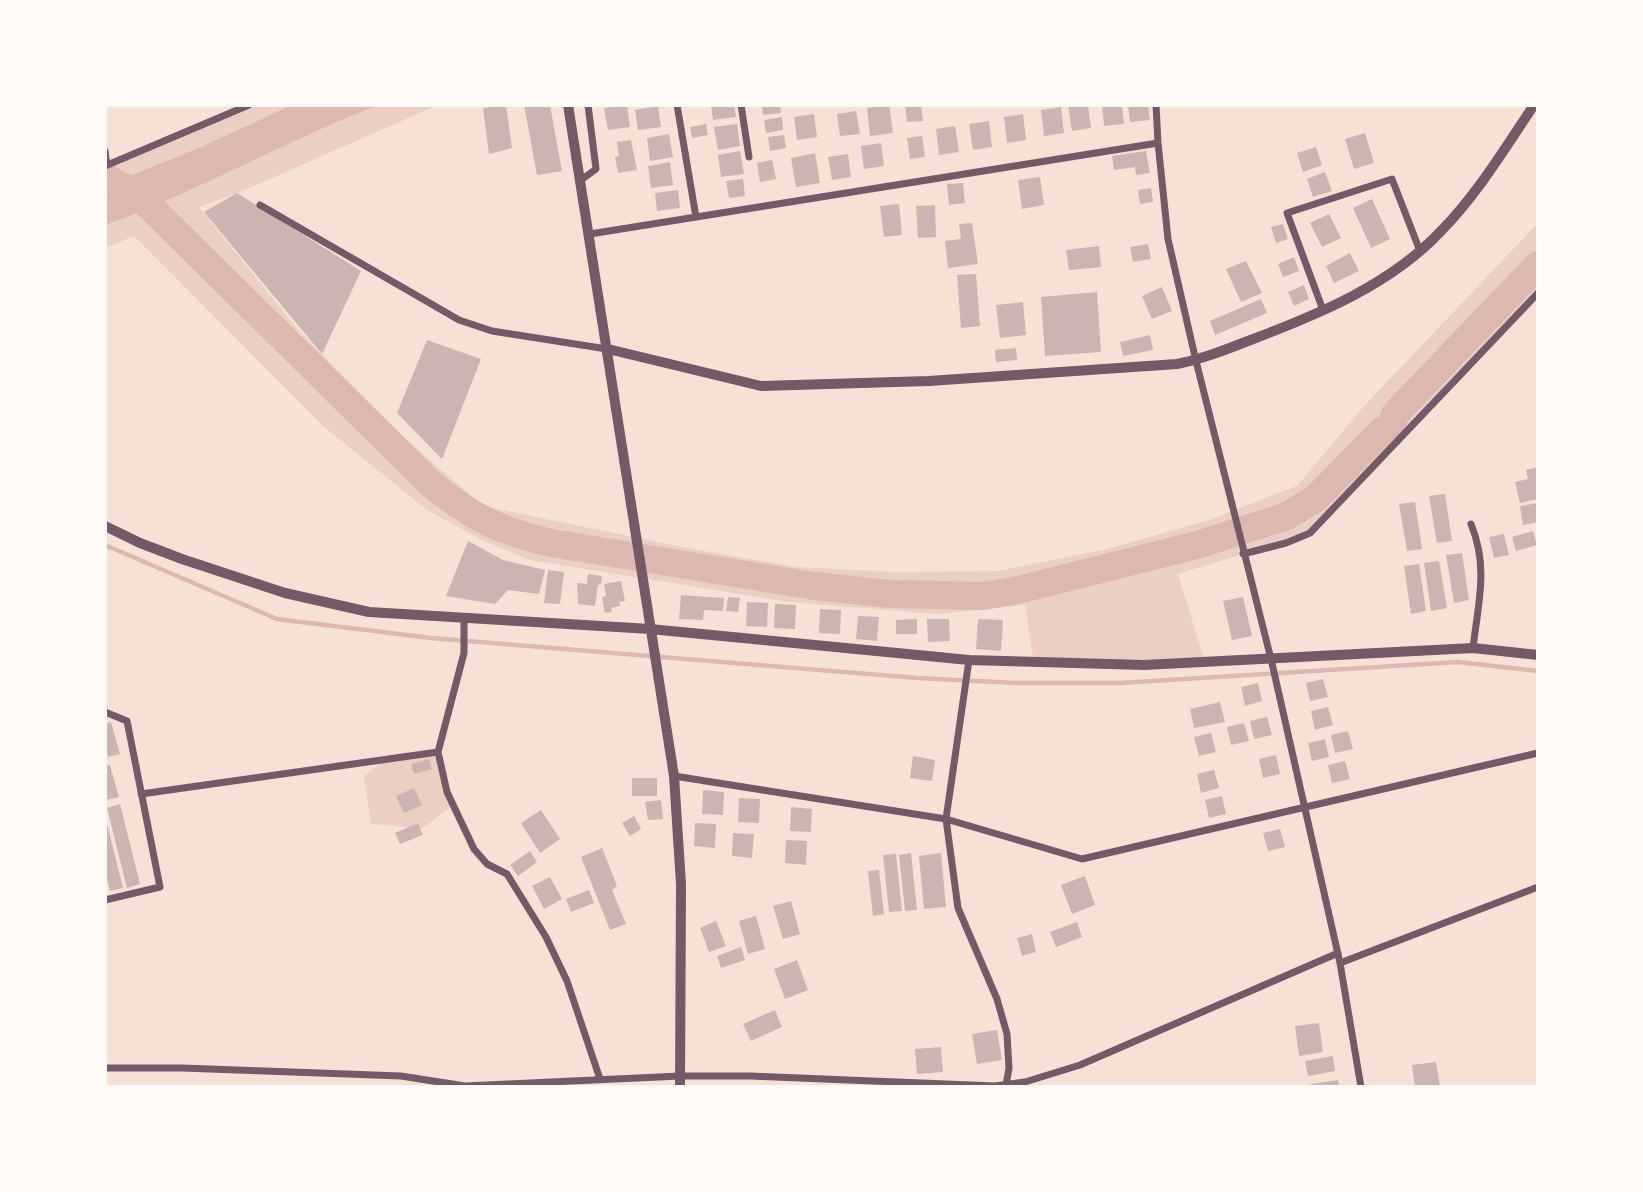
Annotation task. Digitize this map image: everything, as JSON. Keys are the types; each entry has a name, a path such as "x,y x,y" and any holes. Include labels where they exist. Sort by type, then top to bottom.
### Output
{"street":[{"path":"105,151 106,166 249,105"},
{"path":"568,105 674,776 681,884 680,1082"},
{"path":"581,180 596,169 588,105"},
{"path":"677,105 696,217"},
{"path":"741,105 749,157"},
{"path":"1156,105 1168,239 1271,659 1338,953 1361,1087"},
{"path":"260,205 459,320 492,331 608,349 761,386 929,381 1164,365 1196,360 1323,310 1373,285 1441,232 1474,194 1534,105"},
{"path":"590,234 1158,143"},
{"path":"1323,310 1287,214 1392,179 1420,251"},
{"path":"1244,554 1286,543 1310,533 1538,293"},
{"path":"1471,524 1479,544 1483,569 1473,648"},
{"path":"105,526 183,559 320,603 369,612 650,629 969,660 1144,665 1473,648 1538,655"},
{"path":"464,617 464,653 438,752 447,792 474,849 487,863 507,874 546,937 567,981 600,1079"},
{"path":"969,660 946,820 958,908 997,999 1007,1034 1009,1068 1006,1085"},
{"path":"105,712 127,722 160,887 105,900"},
{"path":"141,794 438,752"},
{"path":"674,776 946,820 1082,859 1538,754"},
{"path":"1340,963 1538,887"},
{"path":"105,1068 183,1068 401,1076 465,1086 600,1079 680,1082 792,1076 995,1086 1036,1083 1338,953"}],"shaded area":[{"path":"260,105 438,105 245,190 199,207 300,332 407,440 483,506 687,548 797,567 897,572 997,571 1107,549 1209,520 1297,486 1364,406 1538,223 1538,293 1304,535 1178,574 1204,659 1034,663 1025,605 938,614 789,602 530,560 482,540 427,510 323,426 134,236 105,248 105,166"},
{"path":"292,105 378,105 140,212 105,225 105,186 201,147"},
{"path":"438,752 453,805 423,828 371,824 364,776 384,760"}],"building":[{"path":"506,105 512,148 489,154 483,108"},
{"path":"524,105 550,105 562,171 537,175"},
{"path":"627,105 630,127 608,130 604,108"},
{"path":"711,105 734,105 736,117 713,120"},
{"path":"762,105 780,105 781,113 763,115"},
{"path":"889,105 893,133 870,136 867,108"},
{"path":"905,105 921,105 923,121 907,122"},
{"path":"1068,105 1088,105 1091,128 1072,131"},
{"path":"1102,105 1122,105 1124,124 1104,126"},
{"path":"1128,105 1148,105 1150,120 1130,122"},
{"path":"658,106 661,127 638,130 635,110"},
{"path":"1061,107 1064,133 1044,136 1041,110"},
{"path":"856,111 860,134 840,136 837,114"},
{"path":"814,114 817,137 797,140 794,117"},
{"path":"1023,114 1026,140 1007,143 1004,117"},
{"path":"782,117 783,130 766,133 764,120"},
{"path":"989,121 992,147 973,150 969,124"},
{"path":"706,124 708,135 692,138 690,127"},
{"path":"737,124 740,146 718,150 714,127"},
{"path":"955,126 959,152 939,155 936,129"},
{"path":"1365,133 1374,163 1354,169 1345,139"},
{"path":"669,134 673,157 650,161 647,138"},
{"path":"784,135 786,148 770,151 768,137"},
{"path":"922,136 925,157 910,159 907,138"},
{"path":"631,140 637,170 618,173 615,157 619,156 617,142"},
{"path":"881,143 884,166 864,169 861,146"},
{"path":"1316,147 1322,165 1303,172 1297,153"},
{"path":"740,151 744,174 721,177 718,155"},
{"path":"1146,151 1150,173 1136,175 1135,167 1114,170 1112,156"},
{"path":"815,153 820,183 796,187 791,158"},
{"path":"848,154 851,177 832,180 828,157"},
{"path":"772,160 776,179 760,182 757,163"},
{"path":"670,162 673,185 651,188 648,166"},
{"path":"1325,172 1332,191 1313,197 1307,179"},
{"path":"1040,177 1044,205 1022,209 1018,180"},
{"path":"743,179 745,196 729,198 726,181"},
{"path":"963,183 965,203 949,205 947,184"},
{"path":"1151,188 1153,202 1140,204 1138,190"},
{"path":"678,190 680,208 657,211 655,193"},
{"path":"237,193 361,271 322,354 204,212"},
{"path":"1372,199 1390,239 1371,248 1353,208"},
{"path":"899,204 902,235 884,237 880,206"},
{"path":"935,205 936,237 918,238 916,206"},
{"path":"1329,214 1341,238 1322,247 1310,223"},
{"path":"972,223 978,264 948,268 945,241 961,239 959,224"},
{"path":"1283,224 1288,239 1276,243 1271,227"},
{"path":"1148,244 1151,259 1133,262 1130,247"},
{"path":"1099,246 1101,267 1069,270 1066,250"},
{"path":"1350,253 1359,271 1334,283 1326,266"},
{"path":"1294,257 1299,271 1283,277 1278,264"},
{"path":"1246,261 1262,293 1241,302 1226,269"},
{"path":"976,274 980,326 961,328 957,275"},
{"path":"1304,285 1309,299 1294,306 1288,292"},
{"path":"1162,287 1172,311 1152,319 1142,296"},
{"path":"1097,292 1101,352 1045,356 1041,297"},
{"path":"1261,299 1267,313 1215,335 1210,321"},
{"path":"1023,302 1026,335 1000,338 996,305"},
{"path":"1150,335 1153,350 1123,356 1120,342"},
{"path":"427,340 481,359 442,459 397,413"},
{"path":"1016,348 1017,360 996,362 995,350"},
{"path":"1538,467 1538,499 1520,503 1515,482 1528,479 1526,470"},
{"path":"1445,494 1452,541 1437,543 1429,496"},
{"path":"1415,502 1422,549 1407,551 1399,504"},
{"path":"1538,503 1538,522 1523,525 1520,506"},
{"path":"1533,531 1537,545 1516,551 1512,537"},
{"path":"1504,534 1509,555 1494,558 1489,537"},
{"path":"468,541 503,560 545,570 539,594 508,590 495,604 446,596"},
{"path":"1462,553 1469,600 1454,603 1446,555"},
{"path":"1439,561 1447,608 1431,611 1424,563"},
{"path":"1419,564 1426,611 1411,614 1404,566"},
{"path":"548,570 564,572 560,604 544,603"},
{"path":"588,574 602,576 595,606 578,604 577,583 587,584"},
{"path":"621,581 625,601 619,602 620,606 611,608 612,612 605,613 602,597 606,596 604,584"},
{"path":"681,595 724,598 723,611 704,610 703,620 679,619"},
{"path":"728,597 740,598 738,612 726,611"},
{"path":"1243,597 1252,636 1232,640 1223,601"},
{"path":"747,602 768,603 767,627 746,626"},
{"path":"775,604 796,605 795,629 774,628"},
{"path":"820,609 841,610 840,634 819,633"},
{"path":"858,616 879,617 877,641 856,639"},
{"path":"917,619 917,634 896,634 896,620"},
{"path":"927,619 949,619 950,641 928,642"},
{"path":"978,619 1003,620 1001,651 976,649"},
{"path":"1323,679 1328,697 1310,701 1306,683"},
{"path":"1258,683 1262,701 1245,706 1241,687"},
{"path":"1220,702 1225,722 1194,728 1190,709"},
{"path":"1328,707 1333,725 1315,730 1311,711"},
{"path":"1267,717 1272,735 1254,739 1250,721"},
{"path":"111,722 120,754 108,757 105,724"},
{"path":"1244,723 1249,741 1231,745 1227,727"},
{"path":"1348,731 1353,749 1335,753 1331,735"},
{"path":"1211,733 1216,752 1199,756 1194,737"},
{"path":"1325,739 1329,757 1312,761 1308,743"},
{"path":"1276,755 1280,774 1263,778 1259,759"},
{"path":"913,756 935,760 932,781 910,778"},
{"path":"429,759 432,769 414,774 411,764"},
{"path":"1345,761 1350,779 1332,783 1328,765"},
{"path":"110,765 119,797 107,800 105,766"},
{"path":"1214,770 1219,788 1201,793 1197,774"},
{"path":"632,778 657,778 657,796 632,796"},
{"path":"414,788 422,805 404,813 396,796"},
{"path":"703,790 724,792 723,815 702,814"},
{"path":"1222,796 1226,814 1209,818 1205,800"},
{"path":"739,798 760,799 759,823 738,822"},
{"path":"661,800 663,819 648,820 645,802"},
{"path":"120,804 140,884 127,888 107,808"},
{"path":"791,807 812,809 811,832 790,831"},
{"path":"541,810 560,839 540,853 521,823"},
{"path":"105,816 123,888 110,891 105,871"},
{"path":"634,816 641,829 630,836 622,823"},
{"path":"418,823 423,835 400,844 395,833"},
{"path":"695,823 716,824 715,848 694,846"},
{"path":"1280,829 1285,847 1268,851 1263,833"},
{"path":"733,833 754,834 752,858 732,856"},
{"path":"786,840 807,841 806,865 785,863"},
{"path":"602,848 617,886 612,890 626,924 610,930 581,857"},
{"path":"530,851 537,862 518,876 510,865"},
{"path":"911,853 917,910 905,911 899,855"},
{"path":"941,853 946,907 924,909 919,856"},
{"path":"896,854 902,911 889,912 883,855"},
{"path":"879,870 884,914 873,916 868,871"},
{"path":"1085,876 1095,905 1072,914 1061,885"},
{"path":"550,877 562,899 544,909 532,886"},
{"path":"589,890 594,903 571,912 566,899"},
{"path":"791,901 800,934 783,939 773,906"},
{"path":"756,916 765,949 748,954 739,921"},
{"path":"716,921 726,946 709,952 700,928"},
{"path":"1077,922 1082,937 1056,947 1050,932"},
{"path":"1032,934 1036,952 1022,956 1017,938"},
{"path":"741,947 745,960 721,968 717,956"},
{"path":"797,960 808,990 785,999 774,969"},
{"path":"775,1010 782,1027 751,1041 743,1024"},
{"path":"1319,1023 1323,1052 1299,1056 1295,1026"},
{"path":"997,1030 1002,1060 977,1064 972,1034"},
{"path":"941,1047 943,1072 917,1074 915,1049"},
{"path":"1333,1056 1335,1071 1308,1076 1305,1061"},
{"path":"1436,1062 1440,1087 1415,1087 1412,1065"},
{"path":"1338,1080 1339,1087 1311,1087 1311,1084"}],"waterway":[{"path":"105,177 139,196 431,484 473,514 517,534 551,543 814,586 890,594 983,596 1018,590 1197,545 1287,516 1316,498 1382,431 1391,427 1395,414 1538,265"},
{"path":"105,545 277,619 431,638 917,678 1016,683 1120,683 1458,662 1538,671"}]}
